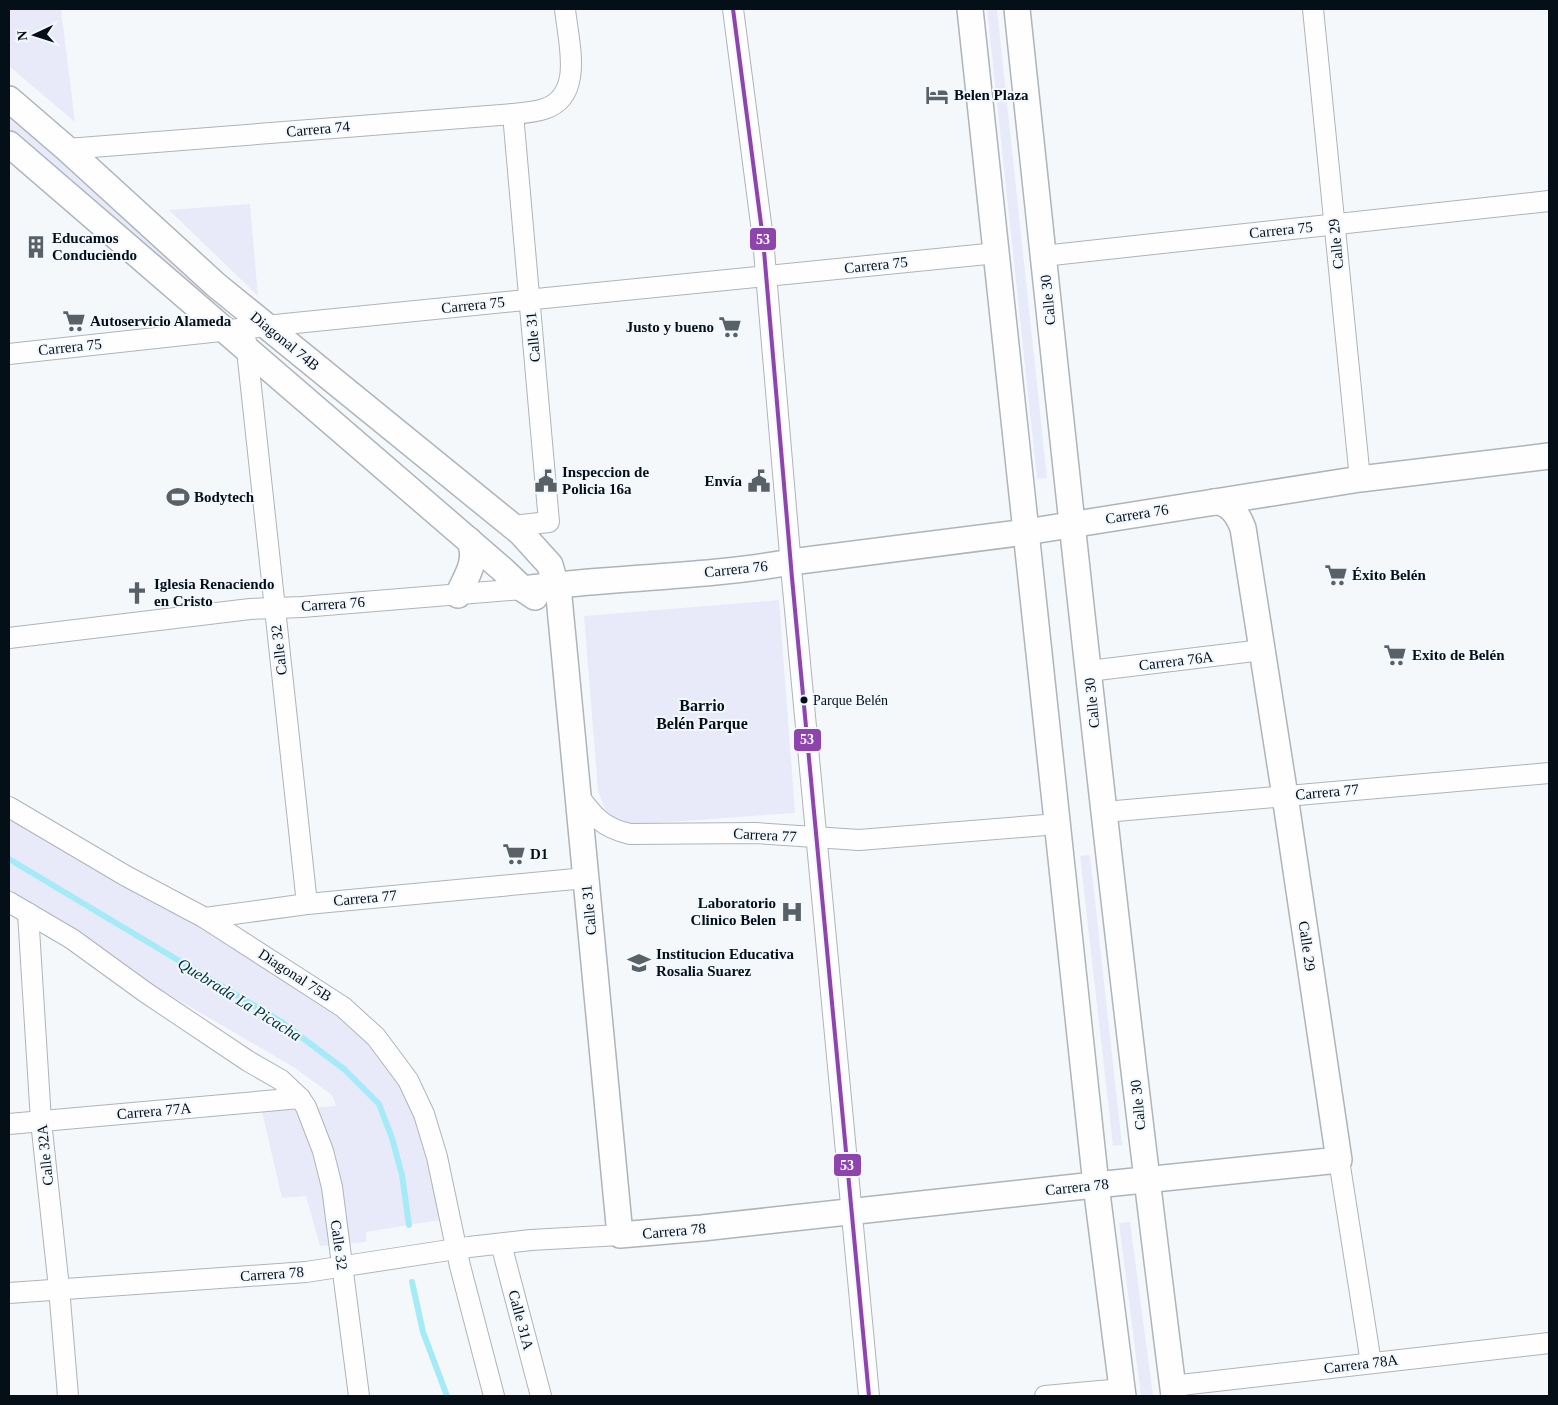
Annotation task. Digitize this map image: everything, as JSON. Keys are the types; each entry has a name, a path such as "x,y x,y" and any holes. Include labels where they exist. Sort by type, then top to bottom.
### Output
{"main road":[{"path":"970,9 1096,1185 1122,1392"},
{"name":"Calle 30","path":"1017,9 1072,525 1146,1180 1173,1391"},
{"name":"Diagonal 74B","path":"9,99 67,149 245,328 258,372 469,540 502,568 522,589 537,598 561,618"},
{"name":"Diagonal 74B","path":"9,144 245,328 512,526 550,565 556,584"},
{"name":"Carrera 76","path":"522,589 556,584 759,568 791,562 1026,532 1360,479 1549,456"},
{"name":"Calle 29","path":"1243,528 1248,508 1254,499 1262,495"},
{"name":"Calle 29","path":"1214,502 1222,502 1229,506 1243,528 1339,1160"},
{"path":"458,595 473,563 473,548 469,540"},
{"name":"Calle 31","path":"556,584 561,618 620,1235"},
{"name":"Carrera 78","path":"620,1235 702,1228 1339,1160"}],"street":[{"name":"Carrera 74","path":"67,149 514,114 545,109 564,96 570,82 572,67 565,9"},
{"path":"733,9 763,240 791,562 869,1396"},
{"name":"Calle 29","path":"1313,9 1360,479"},
{"name":"Calle 31","path":"512,526 549,522 514,114"},
{"name":"Carrera 75","path":"1043,256 1549,201"},
{"name":"Carrera 75","path":"9,354 245,328 996,253"},
{"name":"Calle 32","path":"258,372 274,608 307,904"},
{"name":"Carrera 76","path":"9,638 250,609 522,589"},
{"name":"Carrera 76A","path":"1089,671 1262,650"},
{"name":"Carrera 77","path":"1105,812 1549,773"},
{"name":"Carrera 77","path":"578,795 594,817 617,831 630,834 756,833 859,840 1058,824"},
{"name":"Diagonal 75B","path":"9,807 126,876 205,918 343,1007 376,1037 408,1080 424,1114 458,1249"},
{"name":"Carrera 77","path":"205,918 307,904 586,878"},
{"path":"9,902 72,939 145,992 248,1061 281,1080 300,1098"},
{"name":"Calle 32A","path":"28,913 41,1121 59,1288 68,1396"},
{"name":"Calle 32","path":"300,1098 306,1107 323,1151 330,1178 359,1396"},
{"name":"Carrera 77A","path":"9,1124 300,1098"},
{"name":"Calle 29","path":"1339,1160 1371,1363"},
{"name":"Carrera 78","path":"9,1293 306,1272 458,1249 620,1235"},
{"name":"Calle 31A","path":"501,1244 541,1396"},
{"path":"458,1249 460,1266 494,1396"},
{"name":"Carrera 78A","path":"1173,1391 1371,1363 1549,1343"},
{"path":"1045,1396 1122,1392"}],"shaded area":[{"path":"9,9 61,9 75,122 9,66"},
{"path":"987,9 997,9 1047,478 1037,479"},
{"path":"9,99 216,285 195,304 9,144"},
{"path":"250,204 258,296 169,210"},
{"path":"779,600 795,813 624,825 606,812 598,791 584,616"},
{"path":"9,809 342,1007 407,1081 451,1218 366,1232 366,1242 320,1246 306,1196 282,1198 262,1112 336,1106 332,1095 295,1068 9,901"},
{"path":"1090,855 1122,1145 1113,1146 1080,856"},
{"path":"1130,1222 1153,1396 1141,1396 1119,1223"}],"waterway":[{"name":"Quebrada La Picacha","path":"9,859 280,1021 344,1069 379,1104 392,1138 402,1175 409,1225"},
{"name":"Quebrada La Picacha","path":"412,1282 423,1332 447,1396"}],"transit line":[{"name":"53","path":"733,9 763,239 792,578 869,1396"}],"place":[{"name":"Belen Plaza","path":"937,95"},
{"name":"Educamos Conduciendo","path":"36,247"},
{"name":"Autoservicio Alameda","path":"74,321"},
{"name":"Justo y bueno","path":"730,327"},
{"name":"Inspeccion de Policia 16a","path":"546,481"},
{"name":"Envía","path":"759,481"},
{"name":"Bodytech","path":"178,497"},
{"name":"Éxito Belén","path":"1336,575"},
{"name":"Iglesia Renaciendo en Cristo","path":"137,593"},
{"name":"Exito de Belén","path":"1395,655"},
{"name":"Parque Belén","path":"804,700"},
{"name":"D1","path":"514,854"},
{"name":"Laboratorio Clinico Belen","path":"792,912"},
{"name":"Institucion Educativa Rosalia Suarez","path":"639,963"}],"district":[{"name":"Barrio Belén Parque","path":"702,714"}]}
